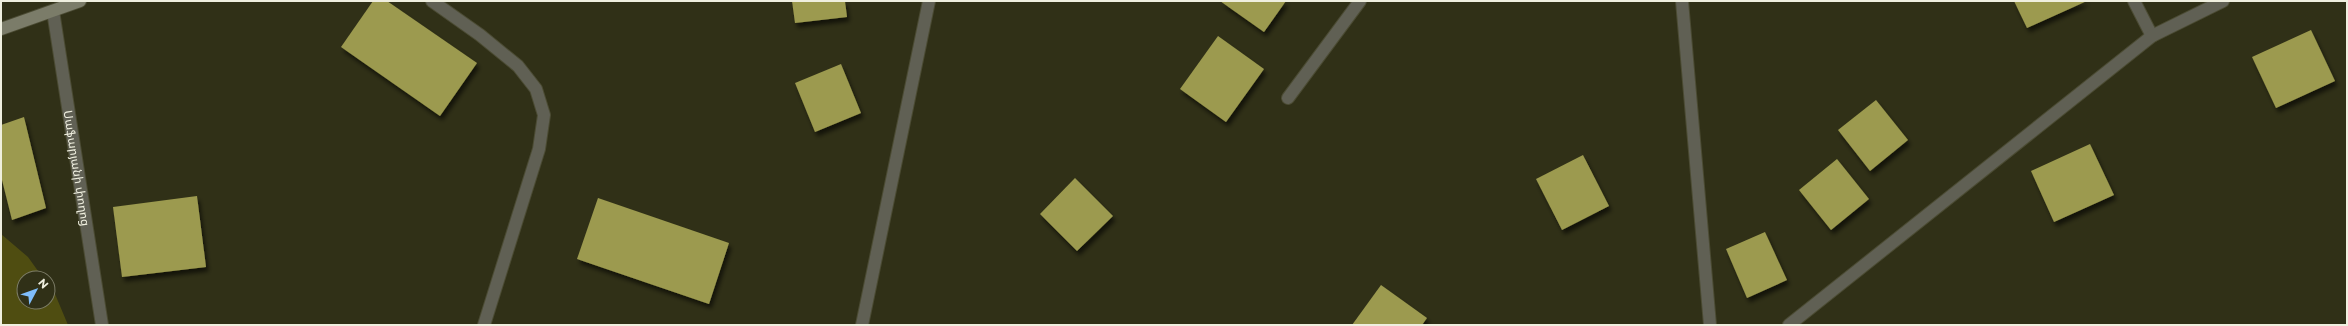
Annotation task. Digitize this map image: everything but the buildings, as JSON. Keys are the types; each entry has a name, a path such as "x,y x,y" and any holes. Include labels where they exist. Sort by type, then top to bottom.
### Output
{"street":[{"path":"1,29 80,1"},
{"path":"432,1 480,35 518,66 536,89 544,115 539,150 484,325"},
{"path":"862,325 929,1"},
{"path":"1288,98 1360,1"},
{"path":"1682,1 1710,325"},
{"path":"2134,1 2152,36"},
{"path":"1789,325 2152,36 2224,1"},
{"name":"Սաֆարյանի փողոց","path":"53,11 102,325"}],"shaded area":[{"path":"1,234 28,257 37,270 16,270 16,310 56,310 56,296 68,325 1,325"}]}
